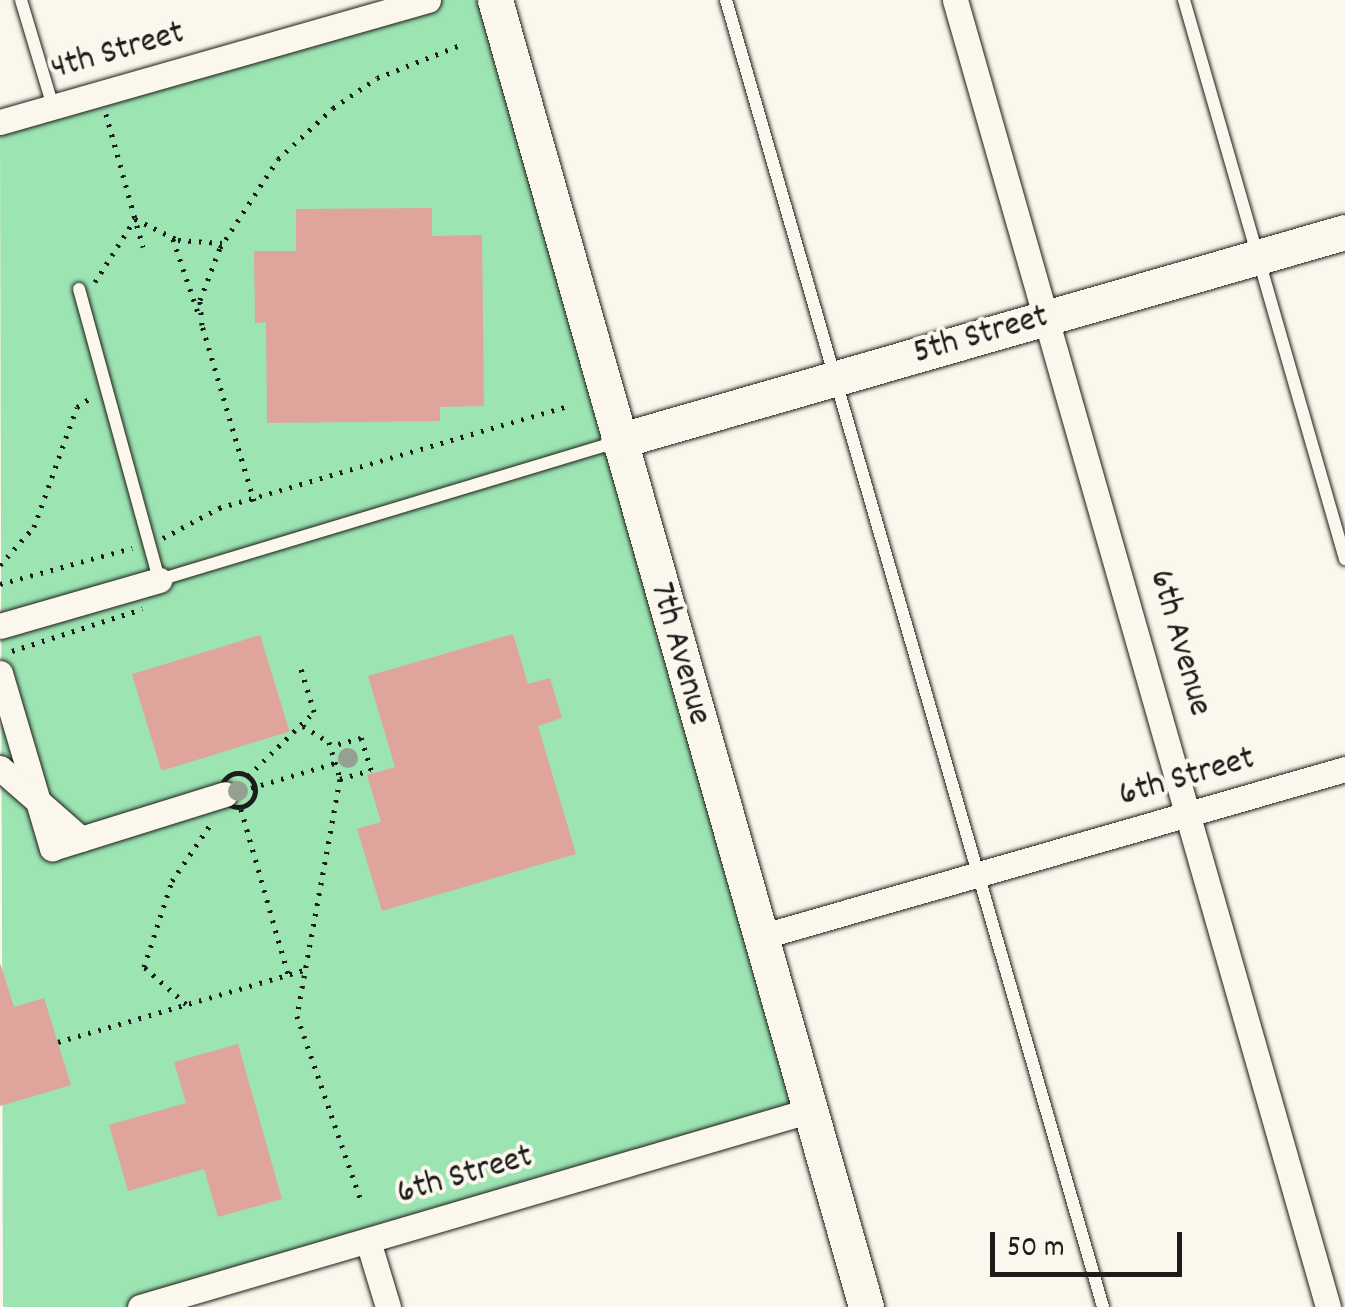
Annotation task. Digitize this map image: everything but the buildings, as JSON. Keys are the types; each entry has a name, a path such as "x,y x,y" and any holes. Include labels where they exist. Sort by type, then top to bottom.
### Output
{"street":[{"name":"4th Street","path":"0,122 428,0"},
{"name":"7th Avenue","path":"495,0 866,1307"},
{"name":"6th Avenue","path":"956,0 1192,812 1328,1307"},
{"name":"5th Street","path":"618,441 1345,232"},
{"path":"0,626 158,580"},
{"path":"0,673 52,848 231,801"},
{"path":"0,768 38,802"},
{"name":"6th Street","path":"760,937 1345,769"},
{"name":"6th Street","path":"140,1307 808,1111"},
{"path":"368,1241 388,1307"}],"lane":[{"path":"21,0 53,107"},
{"path":"726,0 1103,1307"},
{"path":"1184,0 1345,559"},
{"path":"80,296 158,580 618,441"}],"path":[{"path":"202,325 200,300 222,244 278,159 334,108 377,78 464,44"},
{"path":"105,111 143,247"},
{"path":"135,219 173,238 222,244"},
{"path":"80,296 135,219"},
{"path":"173,238 254,501"},
{"path":"0,565 34,527 77,407 98,393"},
{"path":"156,541 219,508 254,501 568,406"},
{"path":"0,584 140,546"},
{"path":"248,776 314,712 299,662"},
{"path":"303,726 331,746 340,779 297,1016 360,1198"},
{"path":"331,746 361,738 371,770 340,779"},
{"path":"251,788 336,762"},
{"path":"231,801 288,974"},
{"path":"187,1004 144,967 172,880 231,801"},
{"path":"58,1042 306,969"}],"green space":[{"path":"428,0 495,0 808,1111 139,1307 3,1307 0,123"}]}
